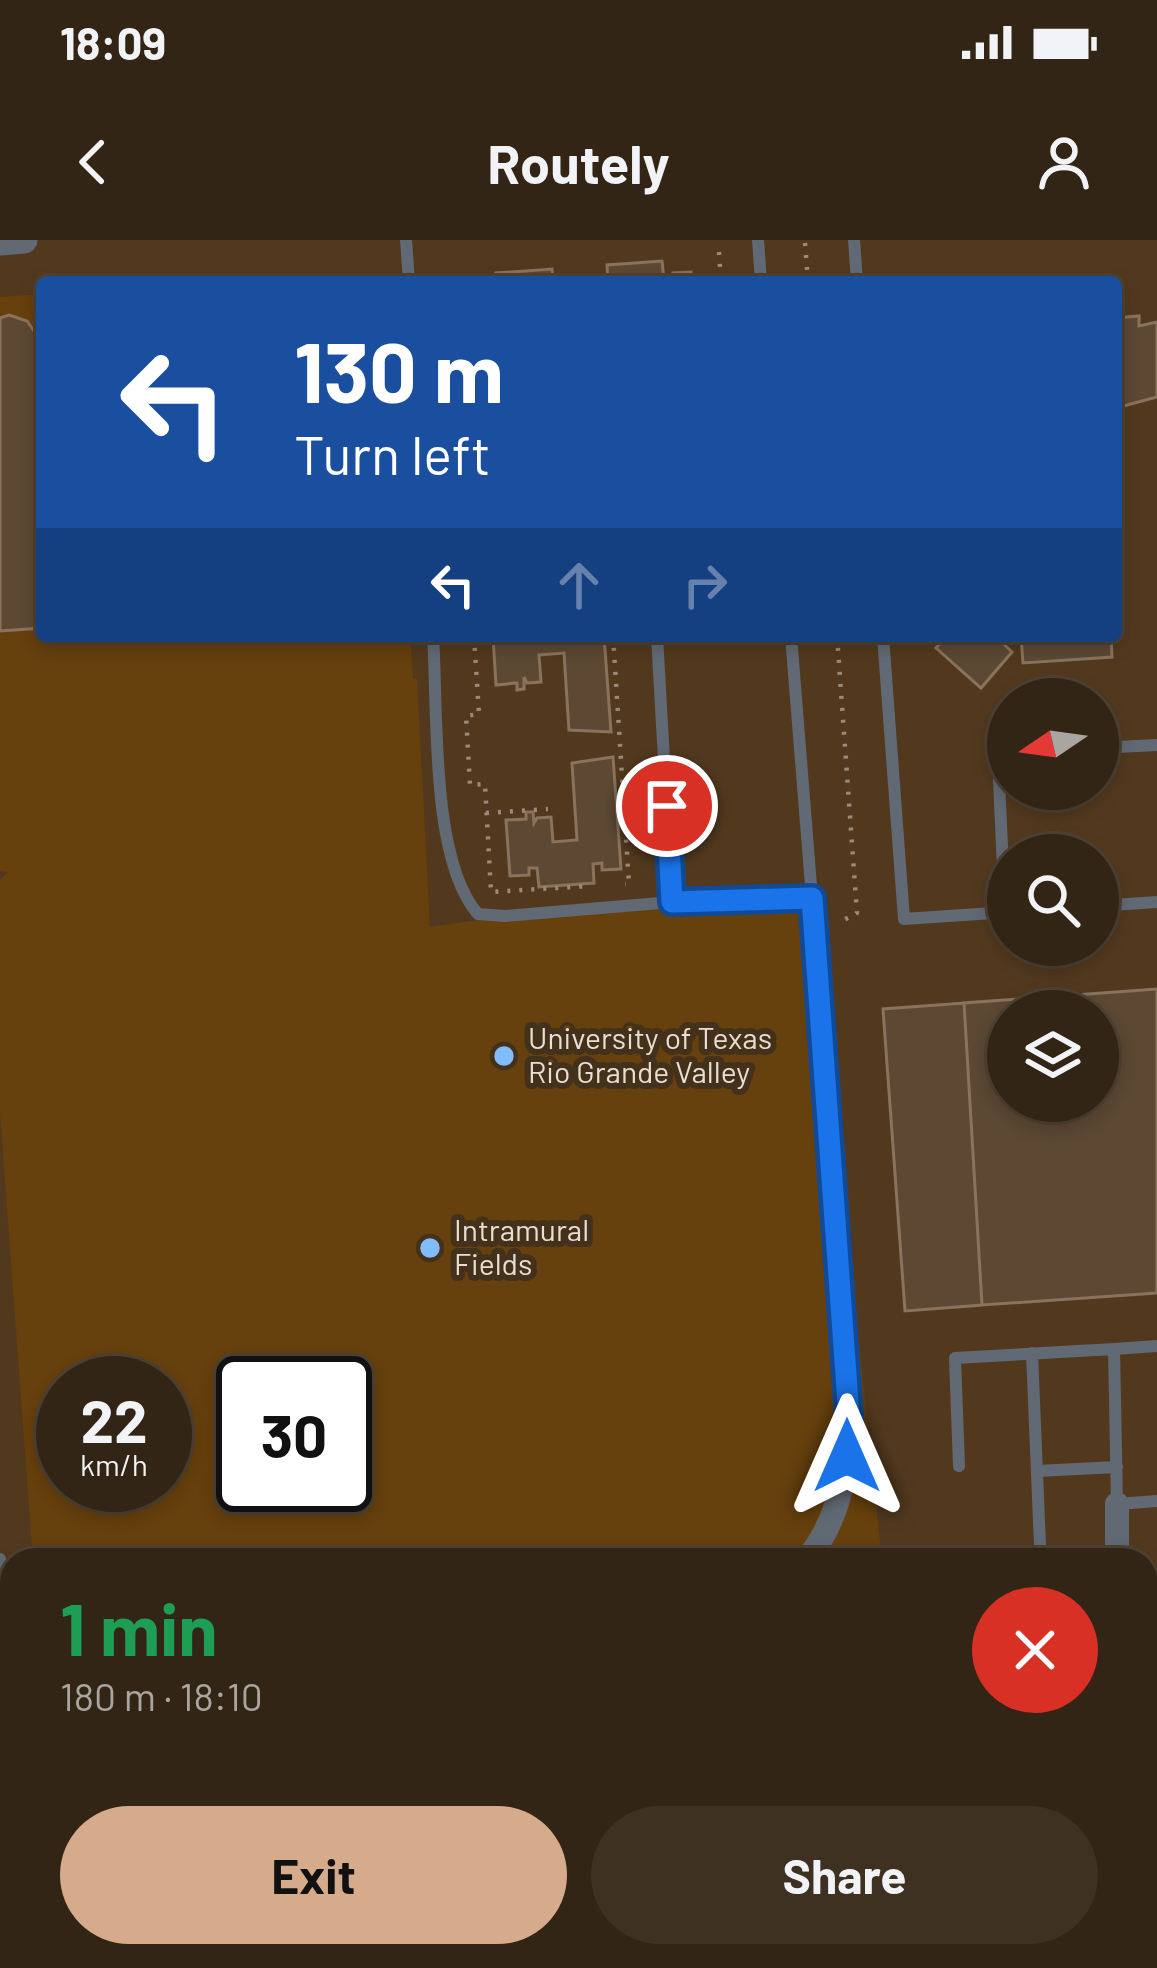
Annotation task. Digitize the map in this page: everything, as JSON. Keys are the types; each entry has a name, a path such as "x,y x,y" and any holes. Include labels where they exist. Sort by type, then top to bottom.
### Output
{"street":[{"path":"0,242 24,240"},
{"path":"812,898 850,1431 844,1480 832,1520 814,1548"},
{"path":"1117,1548 1118,1504"}],"lane":[{"path":"406,240 409,276"},
{"path":"758,240 761,276"},
{"path":"854,240 857,276"},
{"path":"433,642 447,854 464,898 478,914 506,916 672,902 812,898 791,642"},
{"path":"657,642 672,902"},
{"path":"883,642 904,919 987,913"},
{"path":"1119,747 1157,745"},
{"path":"1119,905 1157,902"},
{"path":"959,1466 955,1358 1157,1346"},
{"path":"1114,1349 1118,1504 1157,1501"},
{"path":"1032,1353 1040,1545"},
{"path":"1037,1471 1117,1467"}],"path":[{"path":"805,243 808,276"},
{"path":"719,252 721,276"},
{"path":"474,642 479,714 466,716 470,785 485,784 491,892 629,884 613,642"},
{"path":"487,813 548,809"}],"shaded area":[{"name":"University of Texas Rio Grande Valley","path":"0,240 1157,240 1157,1548 0,1548"},
{"name":"Intramural Fields","path":"36,294 36,642 410,642 413,679 417,679 430,927 505,916 812,898 881,1548 32,1548 0,1113 0,880 8,872 0,871 0,297"}],"building":[{"path":"662,261 664,276 608,276 607,265"},
{"path":"552,269 553,276 496,276"},
{"path":"9,315 27,321 36,331 36,628 0,631 0,318"},
{"path":"1139,316 1139,326 1157,322 1157,397 1122,406 1122,317"},
{"path":"493,642 604,642 611,732 569,730 564,653 539,655 541,682 527,683 524,677 524,689 517,690 517,683 496,685"},
{"path":"942,642 1001,642 1012,652 981,688 936,648"},
{"path":"1021,642 1111,642 1112,657 1023,663"},
{"path":"613,757 621,869 602,870 602,863 593,864 594,883 539,887 537,868 529,868 529,875 510,876 506,820 526,819 526,812 533,812 534,823 537,818 551,817 553,842 577,840 572,763"},
{"path":"1157,989 1157,1293 982,1305 964,1003 987,1001 987,1122 1119,1122 1119,992"},
{"path":"964,1003 982,1305 905,1311 883,1009"}],"place":[{"name":"University of Texas Rio Grande Valley","path":"504,1056"},
{"name":"Intramural Fields","path":"430,1248"}],"route":[{"path":"667,806 672,902 812,898 850,1431 847,1456"}]}
